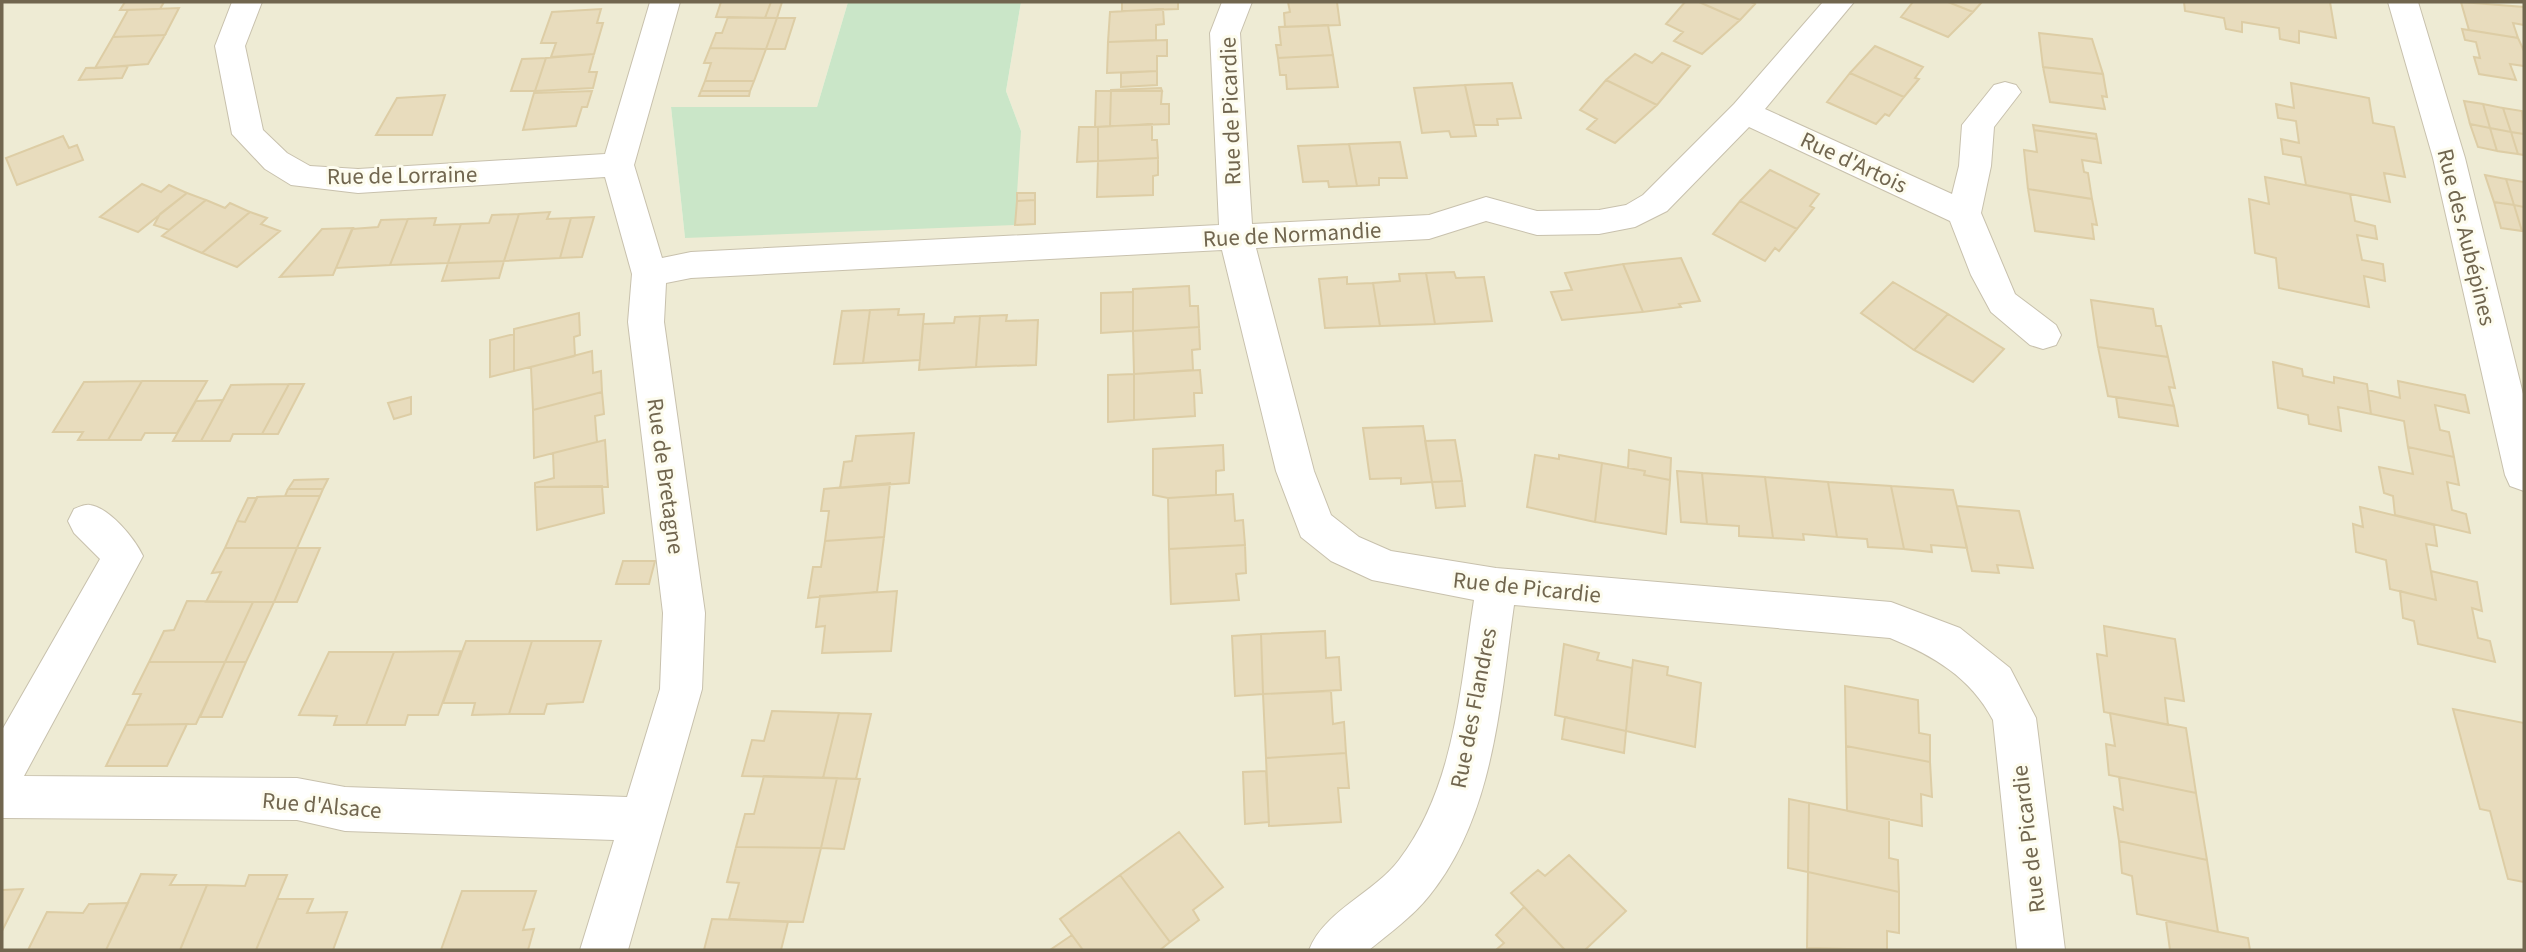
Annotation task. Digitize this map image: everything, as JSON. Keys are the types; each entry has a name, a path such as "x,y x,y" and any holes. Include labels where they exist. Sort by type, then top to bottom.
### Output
{"street":[{"name":"Rue de Lorraine","path":"247,2 230,46 248,134 276,161 303,177 358,181 618,165"},
{"path":"618,165 665,2"},
{"name":"Rue de Picardie","path":"1237,2 1225,33 1236,237 1295,471 1315,525 1345,549 1386,568 1496,586 1891,620 1945,641 1995,682 2014,718 2041,950"},
{"name":"Rue de Normandie","path":"649,274 691,265 1429,227 1486,209 1537,223 1599,222 1635,215 1655,203 1745,112 1839,2"},
{"name":"Rue des Aubépines","path":"2403,2 2449,158 2524,475"},
{"path":"2005,92 1978,125 1975,166 1964,213 1988,275 2003,303 2043,335"},
{"name":"Rue d'Artois","path":"1745,112 1964,213"},
{"name":"Rue de Bretagne","path":"604,950 681,689 684,613 646,322 649,274 618,165"},
{"path":"2,772 123,556 88,521"},
{"name":"Rue des Flandres","path":"1333,950 1414,879 1443,835 1465,773 1496,586"},
{"name":"Rue d'Alsace","path":"2,797 297,799 345,809 643,820"}],"shaded area":[{"path":"2,2 848,2 817,107 671,107 685,238 1021,131 1006,91 1021,2 2524,2 2524,950 2,950"}],"green space":[{"path":"848,2 1021,2 1006,91 1021,131 1015,225 685,238 671,107 817,107"}],"building":[{"path":"125,2 164,2 160,9 120,10"},
{"path":"721,2 771,2 765,18 716,17"},
{"path":"771,2 782,2 777,18 765,18"},
{"path":"1122,2 1178,2 1178,9 1122,11"},
{"path":"1288,2 1337,2 1340,25 1285,27 1284,13 1290,12"},
{"path":"1685,2 1699,2 1740,20 1702,54 1674,41 1683,32 1666,24"},
{"path":"1699,2 1751,2 1755,4 1740,20"},
{"path":"1913,2 1948,2 1973,12 1948,37 1901,17"},
{"path":"1948,2 1982,2 1973,12"},
{"path":"2184,2 2330,2 2336,38 2299,31 2299,43 2280,39 2279,28 2242,22 2242,32 2226,29 2224,18 2185,11"},
{"path":"2461,2 2524,7 2524,25 2513,23 2518,38 2469,30"},
{"path":"179,8 165,35 113,37 128,10"},
{"path":"601,9 597,23 603,23 594,54 551,57 556,43 541,43 552,12"},
{"path":"1163,9 1164,24 1156,25 1156,40 1108,42 1110,12"},
{"path":"728,17 777,18 766,49 710,48 716,33 722,33"},
{"path":"777,18 795,18 785,49 766,49"},
{"path":"1328,25 1333,55 1278,58 1276,45 1281,45 1279,27"},
{"path":"2462,29 2518,38 2524,51 2524,66 2510,64 2516,80 2479,74 2474,57 2480,58 2476,42 2465,40"},
{"path":"2039,33 2092,39 2103,74 2043,67"},
{"path":"165,35 148,64 95,68 113,37"},
{"path":"1167,40 1167,56 1157,56 1157,71 1107,73 1108,42"},
{"path":"1875,46 1923,67 1915,78 1919,79 1904,97 1850,73"},
{"path":"710,48 766,49 754,81 705,81 711,63 704,63"},
{"path":"1662,53 1690,66 1657,105 1606,80 1635,54 1652,63"},
{"path":"594,54 589,72 597,72 593,88 535,91 546,58"},
{"path":"1333,55 1338,87 1287,89 1286,75 1280,75 1278,58"},
{"path":"546,58 535,91 511,91 522,59"},
{"path":"128,66 122,78 79,80 86,68"},
{"path":"2043,67 2103,74 2107,97 2102,96 2105,109 2050,102"},
{"path":"1157,71 1157,85 1121,87 1121,73"},
{"path":"1850,73 1904,97 1889,116 1885,114 1876,124 1827,102"},
{"path":"1606,80 1657,105 1615,143 1587,129 1597,119 1580,110"},
{"path":"705,81 754,81 750,91 701,91"},
{"path":"1512,83 1521,118 1497,119 1498,125 1474,125 1465,85"},
{"path":"2291,83 2369,98 2373,123 2394,127 2405,177 2384,173 2390,202 2306,185 2301,157 2283,154 2281,139 2299,143 2296,121 2278,118 2276,104 2294,108"},
{"path":"1465,85 1476,136 1451,137 1449,131 1422,133 1414,88"},
{"path":"1161,88 1162,91 1111,91 1111,90"},
{"path":"592,91 587,107 582,107 576,126 523,130 534,93"},
{"path":"701,91 750,91 749,96 699,96"},
{"path":"1096,91 1111,91 1110,126 1095,127"},
{"path":"1111,91 1162,91 1161,104 1169,104 1169,124 1110,126"},
{"path":"445,95 432,135 376,135 397,98"},
{"path":"2464,101 2483,104 2490,128 2470,124"},
{"path":"2483,104 2503,108 2511,132 2490,128"},
{"path":"2503,108 2522,111 2524,134 2511,132"},
{"path":"1152,124 1152,140 1157,140 1158,158 1098,161 1098,127"},
{"path":"2470,124 2490,128 2497,151 2478,147"},
{"path":"2033,125 2096,134 2097,139 2034,130"},
{"path":"1079,127 1098,127 1098,161 1077,162"},
{"path":"2490,128 2511,132 2518,154 2497,151"},
{"path":"2034,130 2097,139 2101,163 2082,160 2084,172 2088,173 2092,199 2028,189 2024,150 2037,152"},
{"path":"2511,132 2524,134 2524,155 2518,154"},
{"path":"63,136 69,148 77,145 83,160 17,185 6,158"},
{"path":"1400,142 1407,178 1379,178 1379,185 1357,186 1349,144"},
{"path":"1349,144 1357,186 1329,187 1328,181 1303,182 1298,146"},
{"path":"1158,158 1158,175 1153,176 1153,195 1097,197 1098,161"},
{"path":"1770,170 1819,194 1810,206 1814,208 1797,229 1740,201"},
{"path":"2485,175 2506,179 2514,205 2494,202"},
{"path":"2265,177 2350,194 2355,221 2375,226 2377,239 2357,235 2362,260 2383,264 2385,281 2364,276 2369,307 2279,288 2276,258 2255,253 2249,199 2269,204"},
{"path":"2506,179 2524,182 2524,207 2514,205"},
{"path":"142,184 161,192 169,185 187,193 138,232 100,217"},
{"path":"2028,189 2092,199 2097,225 2092,224 2094,239 2035,231"},
{"path":"187,193 206,200 169,230 154,225 160,214"},
{"path":"1017,193 1035,193 1035,200 1017,201"},
{"path":"206,200 225,208 230,203 250,212 202,253 162,236"},
{"path":"1035,200 1035,224 1015,225 1017,201"},
{"path":"1740,201 1797,229 1779,251 1775,248 1765,261 1713,234"},
{"path":"2494,202 2514,205 2522,231 2501,228"},
{"path":"2514,205 2524,207 2524,231 2522,231"},
{"path":"250,212 267,218 261,224 280,231 237,267 202,253"},
{"path":"550,212 547,219 571,218 560,258 504,261 519,214"},
{"path":"519,214 504,261 448,263 461,224 489,223 492,215"},
{"path":"594,217 582,257 560,258 571,218"},
{"path":"436,218 434,225 461,224 448,263 390,265 408,219"},
{"path":"408,219 390,265 336,268 352,229 378,227 381,220"},
{"path":"353,228 333,275 280,277 322,229"},
{"path":"1681,258 1700,301 1679,304 1681,307 1643,312 1623,264"},
{"path":"504,261 499,278 442,281 448,263"},
{"path":"1623,264 1643,312 1562,320 1551,292 1572,290 1565,273"},
{"path":"1454,272 1456,278 1484,277 1492,321 1435,324 1426,273"},
{"path":"1426,273 1435,324 1380,326 1373,283 1400,281 1399,274"},
{"path":"1347,277 1347,284 1373,283 1380,326 1325,328 1319,279"},
{"path":"1893,282 1948,314 1914,350 1861,313"},
{"path":"1189,286 1190,306 1198,306 1199,327 1133,331 1133,289"},
{"path":"1133,292 1133,331 1101,333 1101,293"},
{"path":"2091,300 2153,309 2156,326 2161,326 2168,357 2098,347"},
{"path":"899,309 898,315 924,314 920,360 863,363 870,310"},
{"path":"870,310 863,363 834,364 842,311"},
{"path":"579,313 580,335 574,337 575,356 514,371 514,329"},
{"path":"1948,314 2004,349 1973,382 1914,350"},
{"path":"1007,315 1006,321 1038,320 1036,365 976,367 980,316"},
{"path":"980,316 976,367 919,370 923,324 954,323 955,317"},
{"path":"1199,327 1200,349 1192,350 1193,370 1134,374 1133,331"},
{"path":"514,334 514,371 490,377 490,340"},
{"path":"2098,347 2168,357 2175,388 2169,387 2174,406 2108,396"},
{"path":"592,351 593,373 601,371 602,392 533,410 531,367"},
{"path":"2273,362 2302,369 2303,376 2334,383 2334,377 2367,384 2371,414 2338,407 2341,431 2309,424 2308,415 2278,408"},
{"path":"1200,370 1202,393 1194,393 1195,416 1134,420 1134,374"},
{"path":"1134,374 1134,420 1108,422 1108,375"},
{"path":"142,381 207,381 177,433 145,433 141,440 108,440"},
{"path":"142,381 108,440 78,440 83,432 53,432 84,382"},
{"path":"2398,381 2465,395 2469,413 2435,405 2440,430 2449,432 2454,457 2408,447 2404,421 2371,414 2368,390 2400,398"},
{"path":"289,384 262,434 233,434 230,441 201,441 231,385"},
{"path":"289,384 304,384 278,434 262,434"},
{"path":"602,392 604,414 595,416 597,442 534,458 533,410"},
{"path":"411,397 411,414 394,419 388,403"},
{"path":"2116,397 2174,406 2178,426 2119,417"},
{"path":"223,400 201,441 173,441 196,401"},
{"path":"1423,426 1432,482 1401,484 1401,478 1370,479 1363,428"},
{"path":"914,433 909,483 840,488 844,462 852,461 856,436"},
{"path":"605,440 608,487 535,487 535,483 554,478 553,453"},
{"path":"1455,440 1462,481 1432,482 1425,441"},
{"path":"1223,445 1224,470 1216,471 1216,495 1168,498 1153,495 1153,449"},
{"path":"2408,447 2454,457 2459,485 2447,482 2452,510 2466,514 2470,533 2395,515 2393,496 2384,493 2379,467 2413,474"},
{"path":"1629,450 1671,458 1670,480 1644,475 1645,471 1628,468"},
{"path":"1535,455 1559,459 1559,455 1602,463 1595,522 1527,507"},
{"path":"1602,463 1645,471 1644,475 1670,480 1666,534 1595,522"},
{"path":"1677,471 1702,473 1707,524 1681,522"},
{"path":"1702,473 1765,477 1773,538 1739,536 1739,526 1707,524"},
{"path":"1765,477 1828,482 1837,537 1803,534 1804,540 1773,538"},
{"path":"328,479 323,489 288,489 294,480"},
{"path":"1462,481 1465,506 1436,508 1432,482"},
{"path":"1828,482 1891,486 1904,549 1868,547 1867,539 1837,537"},
{"path":"890,483 884,537 825,541 829,511 821,511 824,489"},
{"path":"602,486 604,513 537,530 535,487"},
{"path":"1891,486 1953,490 1967,548 1931,545 1932,552 1904,549"},
{"path":"288,489 323,489 320,496 285,496"},
{"path":"1233,494 1235,521 1243,520 1245,545 1169,549 1168,498"},
{"path":"320,496 297,548 225,548 237,521 245,522 257,497"},
{"path":"248,498 257,498 245,522 237,521"},
{"path":"1957,506 2019,511 2033,568 1997,565 1999,573 1972,571"},
{"path":"2360,507 2434,525 2437,546 2426,544 2436,600 2390,589 2386,560 2356,552 2353,524 2363,527"},
{"path":"884,537 877,592 808,598 813,567 821,567 825,541"},
{"path":"1245,545 1246,573 1236,574 1239,600 1171,604 1169,549"},
{"path":"225,548 297,548 274,602 206,602 221,572 212,573"},
{"path":"297,548 320,548 297,602 274,602"},
{"path":"623,561 655,561 649,584 616,584"},
{"path":"2431,571 2477,582 2482,611 2472,608 2478,638 2490,641 2495,662 2418,644 2414,621 2403,618 2400,591 2436,600"},
{"path":"897,591 891,651 822,653 825,626 816,627 820,596"},
{"path":"187,601 253,602 225,662 149,662 164,631 174,630"},
{"path":"253,602 274,602 246,662 225,662"},
{"path":"2104,626 2175,639 2184,701 2165,698 2168,725 2104,712 2097,654 2107,656"},
{"path":"1325,631 1326,658 1339,657 1341,690 1263,694 1261,634"},
{"path":"1261,634 1263,694 1235,696 1232,636"},
{"path":"466,641 532,641 509,714 472,715 475,703 443,703"},
{"path":"532,641 601,641 583,702 547,704 544,714 509,714"},
{"path":"1564,644 1599,653 1597,660 1632,668 1626,731 1555,715"},
{"path":"461,651 438,715 408,715 405,725 366,725 394,652"},
{"path":"329,652 394,652 366,725 334,725 337,716 299,715"},
{"path":"1633,660 1668,667 1667,675 1701,683 1695,747 1626,731"},
{"path":"149,662 225,662 196,724 126,725 141,694 133,694"},
{"path":"225,662 246,662 222,717 200,717"},
{"path":"1845,686 1918,700 1919,733 1930,735 1930,762 1846,746"},
{"path":"1331,691 1333,724 1344,722 1346,753 1266,758 1263,694"},
{"path":"2453,709 2524,723 2524,882 2508,879 2490,811 2480,809"},
{"path":"772,711 839,713 823,778 742,776 752,740 764,741"},
{"path":"839,713 871,714 856,779 823,778"},
{"path":"2110,713 2186,728 2196,793 2109,775 2106,744 2115,746"},
{"path":"1565,717 1626,731 1624,753 1562,739"},
{"path":"187,724 167,766 106,766 126,725"},
{"path":"1846,746 1930,762 1932,797 1921,794 1922,826 1847,811"},
{"path":"1346,753 1349,788 1338,788 1341,822 1269,826 1266,758"},
{"path":"1266,771 1269,822 1245,824 1243,772"},
{"path":"764,776 837,778 821,848 736,847 745,814 754,814"},
{"path":"2119,777 2196,793 2207,860 2119,841 2114,807 2123,810"},
{"path":"837,778 860,779 844,849 821,848"},
{"path":"1789,799 1809,803 1808,872 1788,868"},
{"path":"1809,803 1889,819 1889,858 1898,860 1899,892 1808,872"},
{"path":"1179,832 1223,887 1193,910 1199,920 1170,942 1120,875"},
{"path":"2119,841 2207,860 2218,932 2137,914 2132,876 2122,873"},
{"path":"736,847 821,848 803,922 729,919 739,883 727,882"},
{"path":"1569,855 1626,911 1585,950 1565,950 1511,893 1538,870 1545,876"},
{"path":"1808,872 1899,892 1899,933 1887,931 1887,950 1807,948"},
{"path":"141,874 176,875 170,885 207,885 180,950 106,950"},
{"path":"249,875 287,875 256,950 180,950 207,885 245,886"},
{"path":"1120,875 1170,942 1160,950 1083,950 1060,919"},
{"path":"23,889 2,931 2,890"},
{"path":"462,891 536,891 523,930 534,929 528,950 441,950"},
{"path":"277,899 313,899 307,913 347,912 333,950 256,950"},
{"path":"128,903 106,950 28,950 47,912 83,913 89,904"},
{"path":"1524,907 1565,950 1496,950 1504,943 1496,935"},
{"path":"712,919 788,922 781,950 704,950"},
{"path":"2166,921 2248,938 2250,950 2170,950"},
{"path":"1072,935 1083,950 1050,950"}]}
